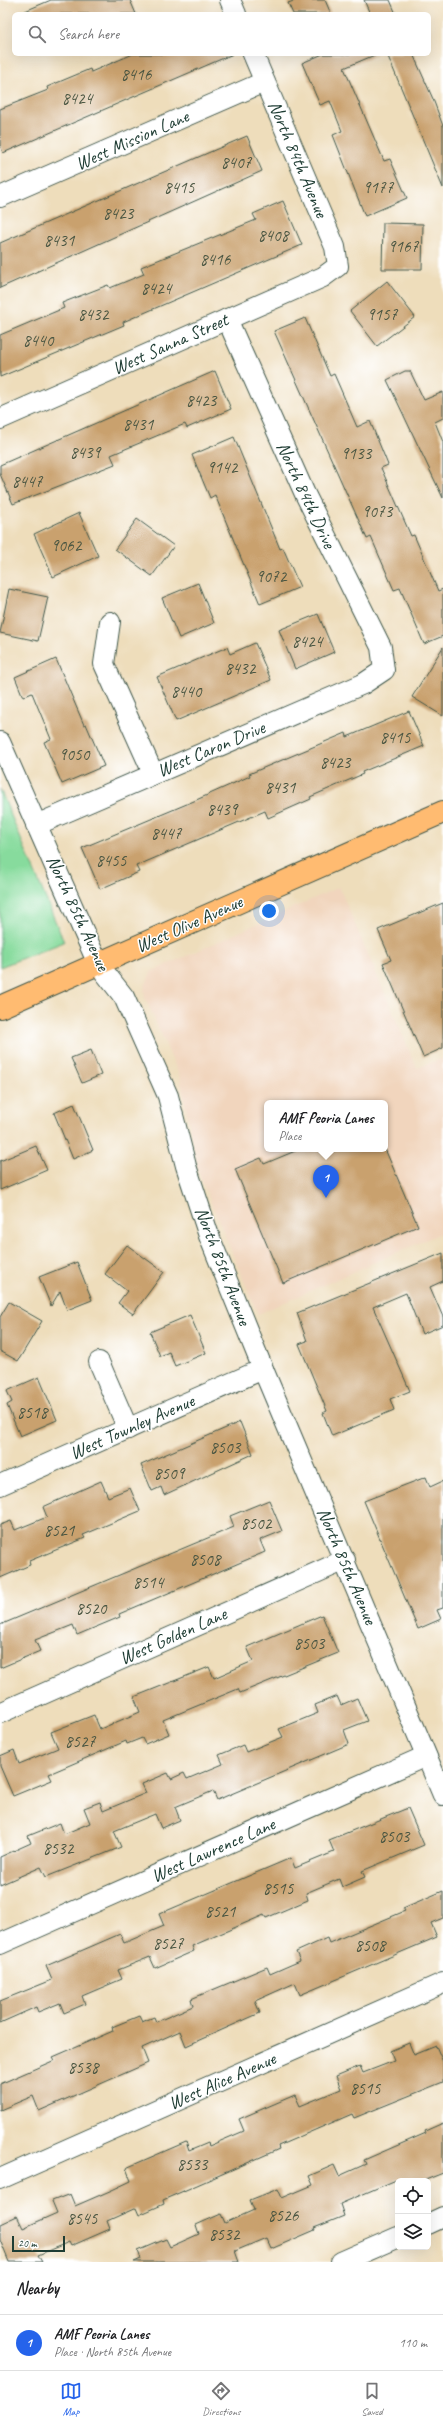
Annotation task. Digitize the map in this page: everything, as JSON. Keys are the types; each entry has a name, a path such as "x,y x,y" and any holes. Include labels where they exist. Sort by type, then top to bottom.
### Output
{"main road":[{"name":"West Olive Avenue","path":"0,1008 443,812"}],"street":[{"path":"230,0 235,12"},
{"name":"North 84th Avenue","path":"254,56 335,247 338,266"},
{"name":"West Mission Lane","path":"0,197 264,82"},
{"name":"West Sanna Street","path":"0,419 323,277 338,266"},
{"name":"North 84th Drive","path":"227,319 305,494 380,647 384,670"},
{"path":"110,622 104,664 153,773"},
{"name":"West Caron Drive","path":"36,824 363,684 384,670"},
{"name":"North 85th Avenue","path":"0,742 98,964 124,997 168,1096 186,1166 209,1236 263,1369 346,1560 443,1794"},
{"path":"99,1362 128,1429"},
{"name":"West Townley Avenue","path":"0,1485 263,1369"},
{"name":"West Golden Lane","path":"0,1713 346,1560"},
{"name":"West Lawrence Lane","path":"0,1944 426,1756"},
{"name":"West Alice Avenue","path":"0,2179 443,1983"},
{"path":"431,2223 443,2217"},
{"path":"341,2262 395,2238"}],"shaded area":[{"path":"339,887 417,1068 443,1058 443,1232 258,1314 198,1172 180,1077 145,998 144,989 151,972"}],"green space":[{"path":"0,789 64,942 0,967"}],"building":[{"path":"51,0 130,0 135,12 23,12"},
{"path":"296,0 325,0 330,12 292,12 288,3"},
{"path":"364,0 390,0 395,12 369,12"},
{"path":"128,56 228,56 3,153 0,145 0,109 48,90 47,87 90,69 91,72"},
{"path":"318,56 372,56 344,68 384,161 390,159 407,198 365,216 333,135 342,131 330,101 320,105 302,63"},
{"path":"388,56 414,56 433,99 443,126 443,188"},
{"path":"247,136 262,171 0,288 0,243"},
{"path":"283,201 302,245 123,322 124,325 0,377 0,335 64,308 62,303 108,285 110,288 144,274 141,267 256,220 253,214"},
{"path":"383,223 423,224 422,269 382,269"},
{"path":"387,281 415,317 377,346 350,311"},
{"path":"305,318 330,376 334,374 357,427 370,421 388,465 381,468 411,536 414,535 438,591 443,589 443,636 424,644 400,588 394,590 371,537 367,539 274,331"},
{"path":"215,371 231,409 187,428 185,424 111,455 115,464 13,504 0,474 0,465"},
{"path":"405,371 410,371 424,400 443,392 443,418 435,422 443,442 443,498 387,380"},
{"path":"234,437 280,549 283,548 300,587 260,604 215,495 210,498 192,455"},
{"path":"79,513 98,556 53,577 34,534"},
{"path":"137,519 174,546 152,576 115,549"},
{"path":"198,583 214,623 179,638 162,598"},
{"path":"9,589 48,597 38,641 0,633"},
{"path":"318,614 334,652 295,669 279,630"},
{"path":"255,643 271,680 176,721 157,677 227,647 230,654"},
{"path":"443,647 443,716 412,697"},
{"path":"56,659 84,725 86,724 104,766 62,784 44,742 51,739 32,693 23,697 15,677"},
{"path":"409,711 424,746 362,772 363,774 310,797 311,799 268,818 265,811 136,866 139,872 100,889 82,848 194,801 250,776 249,774 346,733 347,737"},
{"path":"443,903 443,1048 423,1057 383,963 391,960 378,930"},
{"path":"91,1050 101,1075 82,1083 71,1058"},
{"path":"74,1104 93,1150 73,1159 54,1113"},
{"path":"36,1146 47,1170 0,1190 0,1161"},
{"path":"293,1152 386,1152 418,1226 283,1283 235,1169 261,1158 264,1164"},
{"path":"127,1245 164,1272 133,1314 118,1303 127,1291 105,1274"},
{"path":"443,1253 443,1281 430,1287 443,1317 443,1325 422,1334 406,1293 373,1307 410,1391 390,1399 394,1410 332,1436 323,1413 327,1411 299,1344 307,1341 297,1313"},
{"path":"77,1262 92,1300 67,1310 60,1291 51,1306 39,1277"},
{"path":"9,1302 42,1321 18,1361 0,1351 0,1317"},
{"path":"190,1315 206,1353 175,1366 169,1352 160,1356 150,1332"},
{"path":"39,1377 57,1420 20,1436 7,1405 12,1402 7,1391"},
{"path":"240,1422 253,1454 164,1495 161,1487 152,1491 141,1465"},
{"path":"426,1477 430,1487 443,1481 443,1608 437,1610 441,1619 418,1629 364,1501"},
{"path":"101,1481 108,1497 130,1488 140,1511 83,1535 85,1538 29,1561 30,1565 0,1578 0,1525 11,1521 15,1530 47,1517 43,1507"},
{"path":"269,1500 282,1531 260,1540 265,1552 119,1614 120,1617 77,1635 73,1625 35,1640 40,1651 0,1668 0,1625 234,1527 230,1516"},
{"path":"322,1615 338,1653 240,1693 238,1689 163,1720 169,1734 145,1744 142,1738 127,1744 126,1741 49,1774 52,1780 13,1796 0,1766 0,1756 14,1750 19,1764 58,1748 51,1732 94,1715 100,1729 140,1712 134,1697 209,1667 214,1678 253,1661 247,1647"},
{"path":"337,1696 341,1705 357,1698 367,1721 344,1730 349,1744 217,1800 213,1791 175,1807 180,1820 161,1828 155,1814 114,1831 121,1847 104,1854 46,1877 41,1867 0,1885 0,1857 31,1843 28,1836 60,1823 64,1834 90,1823 84,1808 100,1802 103,1811 146,1793 142,1784 168,1773 171,1779 184,1773 187,1779 223,1764 219,1755 243,1745 246,1752 283,1737 279,1729 318,1713 315,1705"},
{"path":"408,1808 424,1845 362,1871 365,1877 342,1887 339,1879 306,1893 308,1900 266,1918 264,1915 192,1946 194,1951 155,1968 150,1957 118,1970 122,1979 82,1996 85,2004 64,2013 60,2003 38,2012 36,2007 0,2023 0,2001 52,1980 46,1966 120,1934 124,1943 164,1926 159,1914 291,1858 295,1868 334,1852 329,1840"},
{"path":"443,1891 443,1918 431,1923 437,1937 300,1995 295,1983 255,2001 260,2013 186,2046 180,2031 142,2048 148,2063 39,2111 33,2096 0,2110 0,2084 55,2060 53,2057 113,2031 112,2027 139,2016 142,2022 154,2017 156,2022 193,2006 191,1999 267,1967 270,1974 300,1961 296,1952 327,1938 329,1943 405,1911 403,1908"},
{"path":"409,2043 414,2055 436,2046 443,2062 443,2082 354,2118 352,2114 278,2146 279,2149 163,2200 164,2204 139,2215 136,2208 107,2221 110,2229 71,2246 69,2242 38,2255 42,2262 9,2262 0,2240 0,2224 17,2216 23,2228 57,2213 52,2201 70,2194 75,2206 131,2181 126,2168 186,2142 189,2151 208,2143 209,2146 244,2131 239,2119 295,2095 300,2106 341,2089 336,2076 360,2066 363,2073 394,2061 390,2051"},
{"path":"443,2123 443,2173 430,2178 395,2178 395,2180 340,2204 344,2216 314,2228 315,2230 271,2249 266,2238 235,2251 239,2262 134,2262 141,2259 138,2251 166,2239 170,2247 199,2234 196,2225 221,2214 225,2223 254,2210 250,2200 278,2189 282,2198 313,2185 309,2176 334,2165 339,2176 366,2164 364,2160 426,2133 425,2131"}],"place":[{"name":"AMF Peoria Lanes","path":"326,1198"}]}
